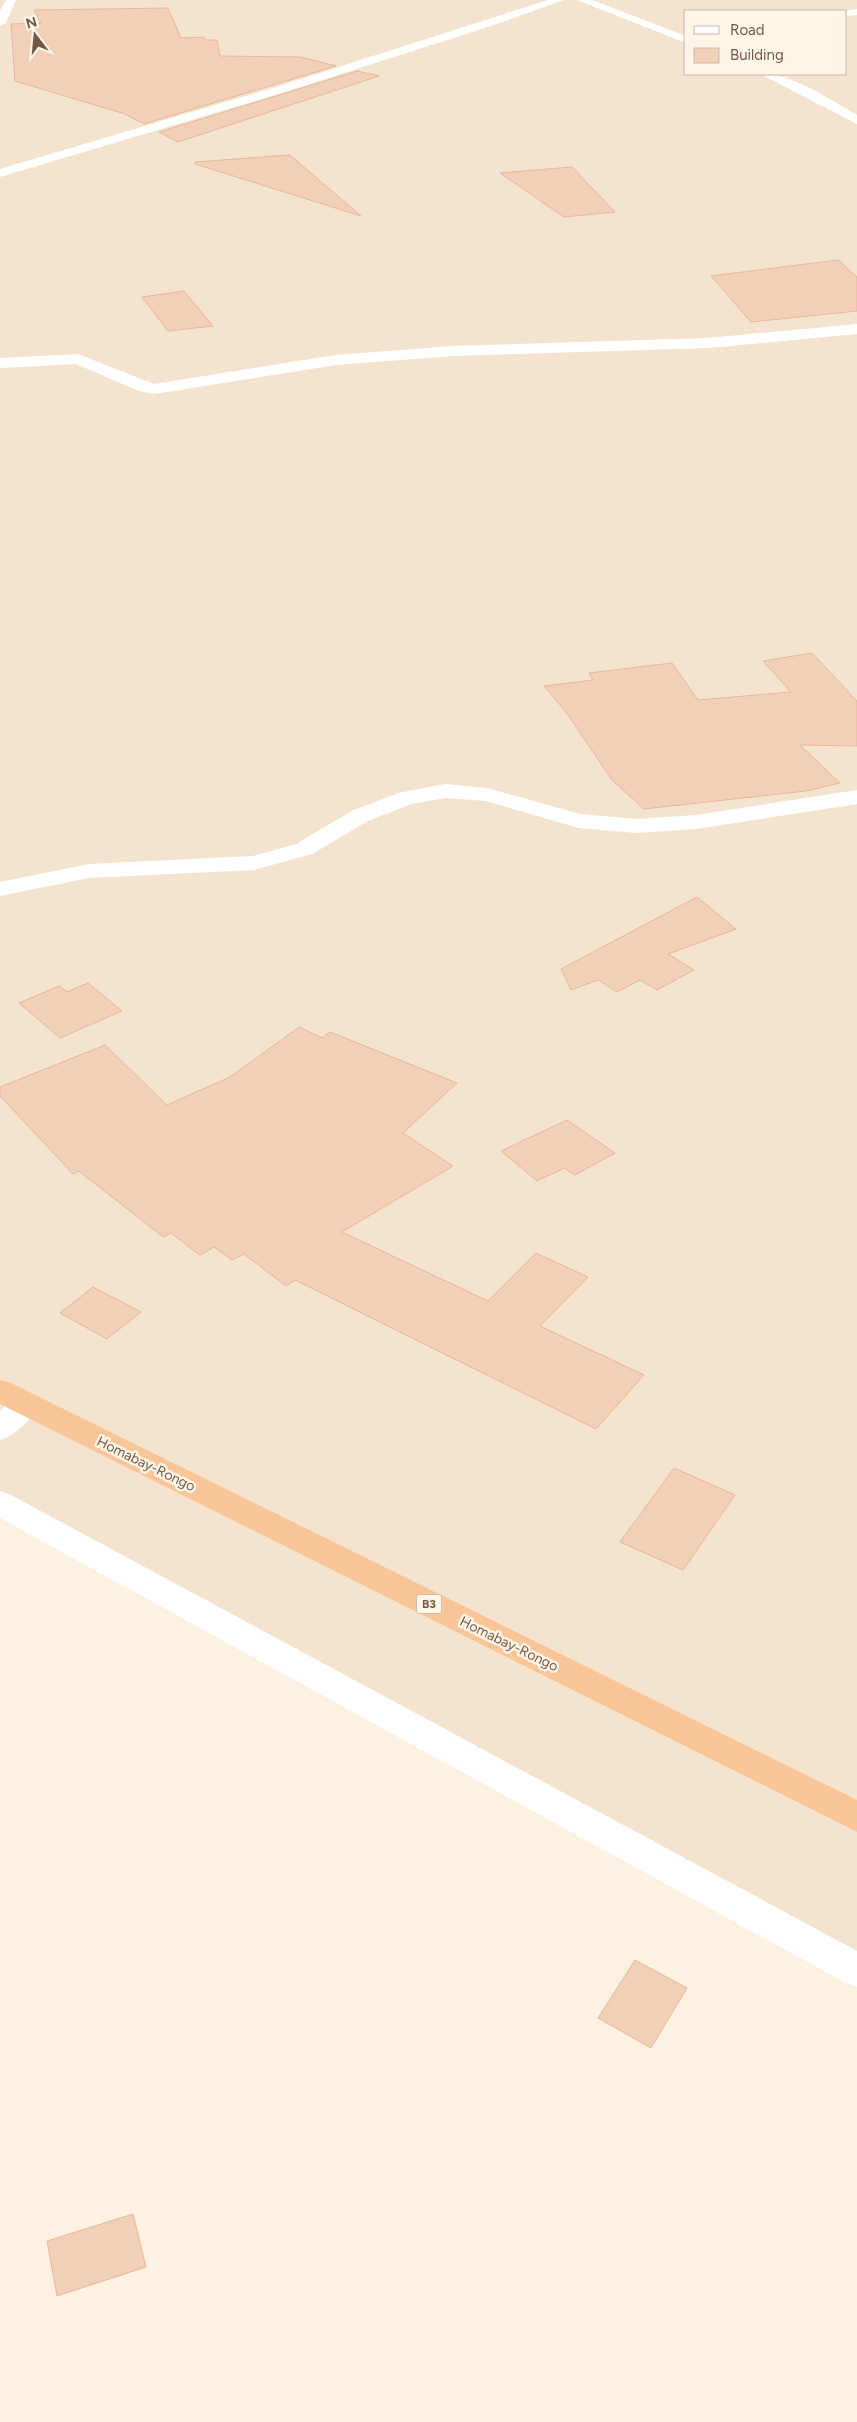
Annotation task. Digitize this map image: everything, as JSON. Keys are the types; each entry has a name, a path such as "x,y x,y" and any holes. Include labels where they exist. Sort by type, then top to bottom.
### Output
{"highway":[{"name":"Homabay-Rongo","path":"13,1397 857,1817"}],"street":[{"path":"0,23 11,0"},
{"path":"0,173 127,138 369,63 559,0"},
{"path":"582,0 684,39"},
{"path":"656,27 684,25"},
{"path":"768,75 821,99 857,120"},
{"path":"0,363 78,359 146,388 154,389 336,360 453,351 601,348 708,343 857,330"},
{"path":"0,889 89,871 254,864 304,849 360,816 406,798 445,791 487,795 579,821 636,826 696,822 857,797"},
{"path":"0,1429 13,1397"},
{"path":"0,1503 857,1970"}],"shaded area":[{"path":"0,0 857,0 857,1980 0,1517"}],"building":[{"path":"168,8 181,38 204,37 205,40 217,40 220,56 301,57 336,66 144,124 125,114 15,81 11,24 41,23 34,10"},
{"path":"357,71 379,76 178,142 159,132"},
{"path":"290,155 361,216 195,164 195,162"},
{"path":"572,167 615,212 564,217 500,173"},
{"path":"838,260 857,277 857,311 751,322 711,276"},
{"path":"184,291 213,326 168,331 142,297"},
{"path":"812,653 857,701 857,746 800,745 840,783 806,791 644,809 612,780 566,712 544,686 593,680 589,673 672,663 698,700 791,692 763,661"},
{"path":"697,897 736,929 668,954 694,970 657,990 640,980 617,992 598,980 571,990 561,969"},
{"path":"88,983 122,1011 60,1038 19,1003 59,986 67,992"},
{"path":"299,1027 322,1038 330,1032 457,1083 403,1133 453,1166 342,1232 488,1301 536,1253 588,1277 540,1326 644,1375 596,1429 295,1280 286,1286 244,1254 232,1260 214,1247 200,1255 171,1233 163,1237 79,1171 73,1174 0,1096 0,1087 105,1045 167,1105 230,1077"},
{"path":"567,1120 615,1153 575,1175 564,1168 537,1181 501,1151"},
{"path":"93,1287 141,1312 107,1339 60,1313"},
{"path":"674,1468 735,1495 683,1570 620,1542"},
{"path":"635,1960 687,1988 651,2048 598,2018"},
{"path":"133,2214 146,2267 57,2296 47,2241"}]}
